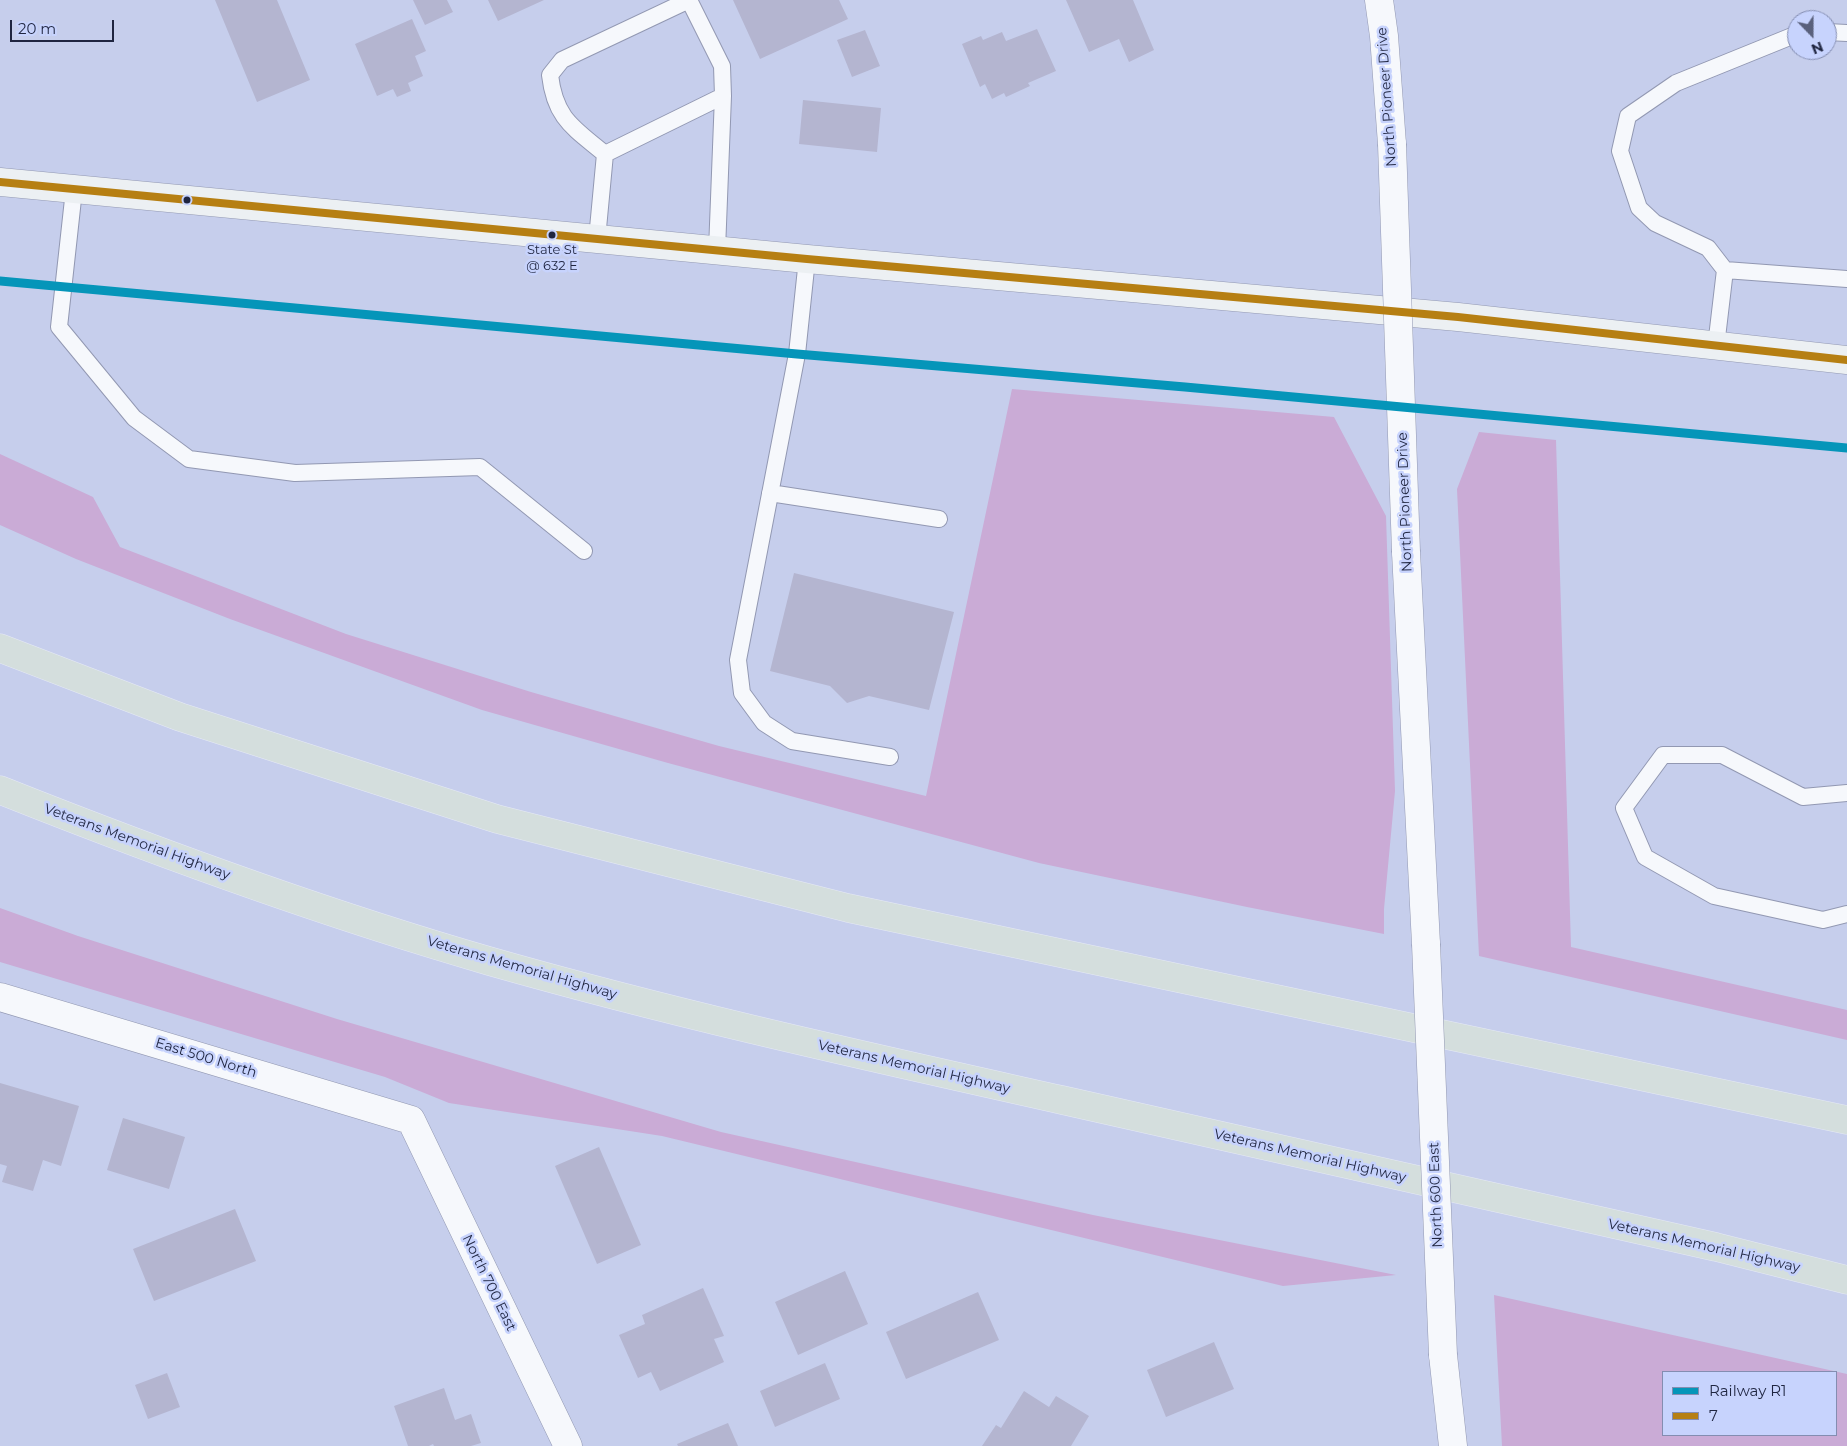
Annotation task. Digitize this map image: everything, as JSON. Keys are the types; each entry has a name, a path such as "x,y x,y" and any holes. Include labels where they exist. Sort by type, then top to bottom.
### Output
{"highway":[{"path":"0,648 180,716 496,819 848,908 1847,1120"},
{"name":"Veterans Memorial Highway","path":"0,790 171,856 263,889 485,960 608,994 768,1034 1716,1247 1847,1280"}],"main road":[{"path":"0,182 807,260 1458,317 1847,360"}],"street":[{"name":"North Pioneer Drive","path":"1379,0 1384,36 1392,144 1406,552 1426,944"},
{"name":"North 600 East","path":"1426,944 1443,1355 1453,1446"},
{"name":"East 500 North","path":"0,996 412,1120"},
{"name":"North 700 East","path":"412,1120 568,1446"}],"lane":[{"path":"605,154 566,121 552,94 550,75 562,60 689,0 722,66 723,96 717,250"},
{"path":"1716,346 1725,270 1708,248 1655,223 1639,208 1620,151 1628,116 1676,83 1787,38"},
{"path":"605,154 723,96"},
{"path":"597,239 605,154"},
{"path":"74,190 59,327 134,418 189,459 295,473 480,467 584,551"},
{"path":"807,260 797,354 738,660 742,693 764,723 792,741 890,757"},
{"path":"1725,270 1847,279"},
{"path":"770,493 939,519"},
{"path":"1847,793 1803,796 1722,755 1663,755 1624,808 1645,857 1714,896 1823,920 1847,914"}],"shaded area":[{"path":"1012,389 1334,417 1386,516 1395,791 1384,909 1384,934 1039,863 668,763 482,710 230,619 76,559 0,525 0,454 93,497 120,547 346,634 531,692 719,746 926,796"},
{"path":"1479,432 1556,440 1571,947 1847,1010 1847,1040 1479,956 1457,489"},
{"path":"0,908 78,936 337,1019 721,1132 1093,1215 1396,1275 1283,1286 662,1136 449,1103 385,1077 0,962"},
{"path":"1494,1295 1834,1371 1662,1371 1662,1436 1837,1436 1837,1372 1847,1374 1847,1446 1502,1446"}],"building":[{"path":"215,0 277,0 310,80 257,102"},
{"path":"413,0 447,0 453,12 425,25"},
{"path":"488,0 544,0 498,21"},
{"path":"733,0 839,0 848,19 760,59"},
{"path":"1066,0 1133,0 1154,50 1129,62 1119,39 1089,52"},
{"path":"412,19 426,51 415,56 423,76 408,83 411,91 397,97 393,89 377,96 355,44"},
{"path":"1037,29 1056,71 1028,83 1030,86 1006,97 1004,93 992,99 985,84 980,87 962,44 981,36 983,40 1002,32 1006,41"},
{"path":"865,30 880,66 852,77 837,40"},
{"path":"803,100 881,108 877,152 799,144"},
{"path":"794,573 954,612 929,710 869,696 847,703 830,686 770,671"},
{"path":"0,1083 79,1106 61,1166 43,1160 33,1191 2,1182 7,1166 0,1164"},
{"path":"123,1118 185,1137 169,1189 107,1170"},
{"path":"599,1147 641,1245 597,1264 555,1166"},
{"path":"235,1209 256,1261 154,1301 133,1249"},
{"path":"845,1271 868,1324 798,1355 775,1302"},
{"path":"703,1288 724,1336 714,1339 724,1362 660,1391 651,1372 638,1378 619,1335 645,1324 642,1315"},
{"path":"978,1292 999,1340 906,1379 886,1332"},
{"path":"1214,1342 1234,1389 1166,1417 1147,1370"},
{"path":"825,1363 840,1399 775,1427 760,1391"},
{"path":"167,1373 180,1407 148,1419 135,1385"},
{"path":"444,1388 455,1420 471,1414 481,1443 471,1446 434,1446 433,1444 429,1446 408,1446 394,1406"},
{"path":"1024,1391 1049,1407 1056,1396 1089,1416 1071,1446 982,1446 996,1425 1001,1428"},
{"path":"728,1423 738,1446 678,1446 677,1444"}],"rail line":[{"name":"R1","path":"0,281 1847,448"}],"transit line":[{"name":"7","path":"0,182 807,259 1458,317 1847,360"}],"place":[{"name":"State St @ 632 E","path":"552,235"}]}
